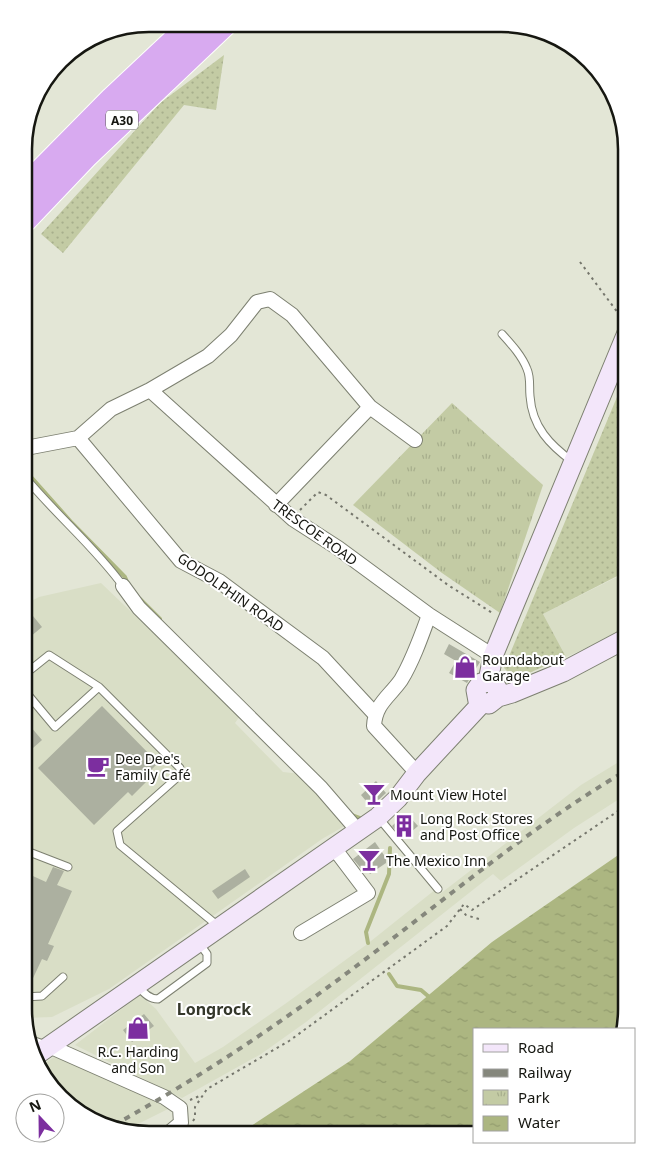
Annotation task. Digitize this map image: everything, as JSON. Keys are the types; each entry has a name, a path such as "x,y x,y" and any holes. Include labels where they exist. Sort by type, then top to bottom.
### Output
{"highway":[{"name":"A30","path":"32,181 113,99 184,32"},
{"name":"A30","path":"32,212 93,148 216,32"}],"street":[{"path":"32,447 78,438 111,409 150,390 208,356 232,335 257,302 270,299 292,315 370,407 416,440"},
{"path":"42,1051 378,817 398,798 418,772 489,694 493,656 618,354"},
{"name":"TRESCOE ROAD","path":"150,390 293,519 338,548 429,615 493,656"},
{"path":"276,505 370,407"},
{"name":"GODOLPHIN ROAD","path":"78,438 181,560 219,581 323,658 374,713"},
{"path":"123,586 139,608 321,788 359,832"},
{"path":"418,772 374,726 374,713 401,680 419,643 429,615"},
{"path":"489,694 512,693 563,672 618,643"},
{"path":"301,933 368,893 334,848"},
{"path":"42,1051 164,1097 180,1108 181,1123 177,1126"}],"lane":[{"path":"502,334 514,347 527,370 531,408 540,430 553,447 573,462"},
{"path":"32,486 106,563 123,586"},
{"path":"32,669 49,655 99,687 180,768 180,775 117,831 120,845 220,928"},
{"path":"32,700 55,727 99,687"},
{"path":"378,817 438,889"},
{"path":"32,854 68,867"},
{"path":"32,997 42,996 63,977"}],"path":[{"path":"580,262 618,313"},
{"path":"293,519 318,492 326,494 448,585 507,622"},
{"path":"192,1124 195,1118 195,1107 207,1089 289,1041 447,926 464,904 472,910 618,810"},
{"path":"460,909 466,915 482,920"}],"shaded area":[{"path":"618,576 618,633 566,657 543,614"},
{"path":"101,583 240,716 235,723 283,772 301,774 348,824 322,839 109,989 52,1017 33,1018 32,601 39,597"},
{"path":"618,762 618,800 574,828 501,881 493,874 306,1022 261,1054 182,1098 75,1045 140,995 156,1009 195,1063 223,1047 285,1004 366,945 436,889 440,894 581,785"},
{"path":"54,1057 127,1085 170,1108 137,1124 119,1122 91,1110 78,1101 57,1080 46,1062"}],"green space":[{"path":"224,55 216,110 184,105 63,253 41,234 160,103"},
{"path":"618,395 618,576 543,614 566,657 515,679 504,668"},
{"path":"452,403 543,485 500,613 442,573 353,505"}],"water":[{"path":"618,855 616,1028 473,1028 473,1126 251,1126 350,1061 492,942"}],"building":[{"path":"32,615 42,627 32,635"},
{"name":"Roundabout Garage","path":"449,644 480,662 467,683 449,673 456,661 444,654"},
{"name":"Dee Dee's Family Café","path":"102,706 158,763 143,778 146,782 132,796 128,792 94,825 38,768"},
{"path":"32,728 42,740 32,749"},
{"name":"Mount View Hotel","path":"376,781 386,793 371,807 361,795"},
{"name":"Long Rock Stores and Post Office","path":"406,813 418,826 403,839 392,826"},
{"name":"The Mexico Inn","path":"375,842 386,858 386,863 370,874 367,870 364,872 353,859"},
{"path":"53,867 64,871 57,885 72,891 48,944 54,946 47,961 42,959 32,980 32,876 46,882"},
{"path":"245,869 250,877 218,899 212,891"},
{"name":"R.C. Harding and Son","path":"144,1014 154,1026 132,1042 123,1030"}],"waterway":[{"path":"32,478 72,523 125,577 128,584"},
{"path":"140,599 160,619"},
{"path":"352,815 360,818"},
{"path":"368,943 366,932 389,874 390,848"},
{"path":"389,974 397,986 421,990 428,996"}],"railway":[{"path":"119,1122 178,1088 272,1027 558,814 618,776"}],"place":[{"name":"Roundabout Garage","path":"465,667"},
{"name":"Dee Dee's Family Café","path":"98,766"},
{"name":"Mount View Hotel","path":"374,794"},
{"name":"Long Rock Stores and Post Office","path":"404,826"},
{"name":"The Mexico Inn","path":"369,860"},
{"name":"R.C. Harding and Son","path":"138,1028"}],"district":[{"name":"Longrock","path":"214,1009"}]}
